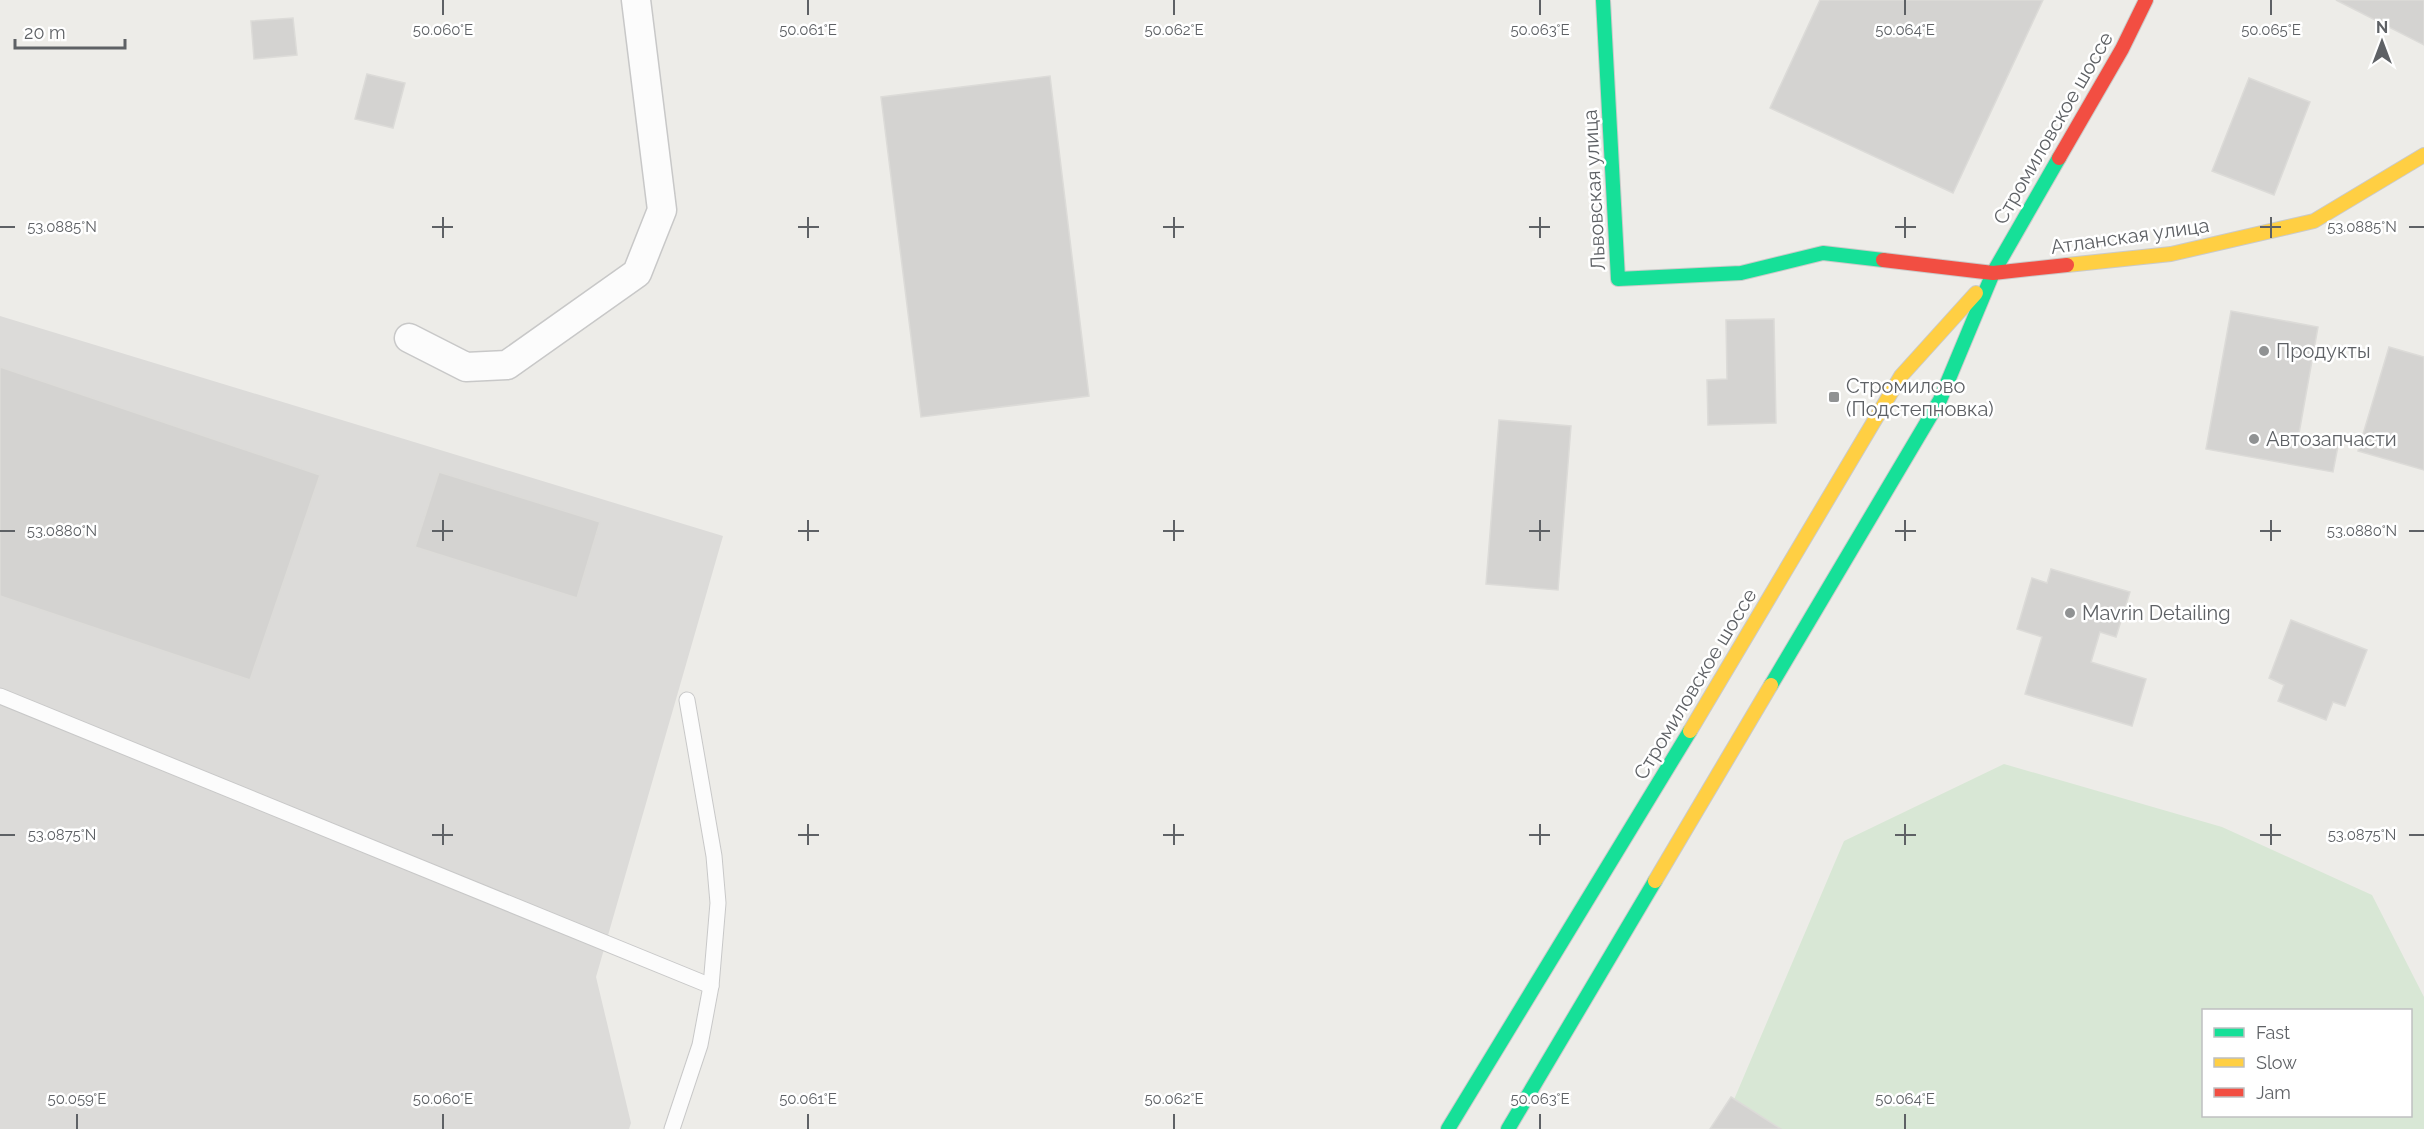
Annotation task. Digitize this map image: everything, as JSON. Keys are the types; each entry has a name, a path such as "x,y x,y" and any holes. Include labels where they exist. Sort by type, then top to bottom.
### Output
{"main road":[{"name":"Львовская улица","path":"1603,0 1618,279 1741,273 1822,253"},
{"name":"Стромиловское шоссе","path":"1508,1129 1940,400 1993,273 2122,49 2145,0"},
{"name":"Атланская улица","path":"1822,253 1993,273 2171,254 2314,221 2424,155"},
{"name":"Стромиловское шоссе","path":"1448,1129 1717,687 1901,376 1993,273"}],"street":[{"path":"409,338 466,367 507,365 637,273 662,210 636,0"}],"lane":[{"path":"0,696 711,986"},
{"path":"672,1129 700,1045 711,986 718,903 714,856 687,700"}],"shaded area":[{"path":"0,316 723,536 596,977 631,1123 629,1129 0,1129"}],"green space":[{"path":"2004,764 2222,827 2372,895 2424,997 2424,1129 1716,1129 1730,1109 1844,841"}],"building":[{"path":"1820,0 2043,0 1953,193 1770,108"},
{"path":"2336,0 2424,0 2424,45"},
{"path":"293,18 297,55 254,59 251,21"},
{"path":"367,74 405,83 393,128 355,119"},
{"path":"1050,76 1089,396 921,417 881,97"},
{"path":"2249,78 2310,102 2274,195 2212,171"},
{"path":"2231,311 2318,327 2298,439 2338,446 2333,472 2206,449"},
{"path":"1774,319 1776,423 1708,425 1707,380 1727,379 1726,320"},
{"path":"2389,347 2424,357 2424,470 2358,451"},
{"path":"0,367 320,475 250,680 0,596"},
{"path":"1499,420 1571,426 1558,590 1486,584"},
{"path":"439,472 600,522 577,598 415,547"},
{"path":"2051,569 2130,592 2116,637 2100,632 2091,662 2146,679 2132,726 2025,694 2042,637 2017,629 2032,578 2047,583"},
{"path":"2291,620 2367,650 2345,706 2333,702 2326,720 2278,701 2284,685 2269,678"},
{"path":"1731,1097 1781,1129 1710,1129"}],"traffic: fast":[{"path":"1603,0 1618,279 1741,273 1823,253 1883,260"},
{"path":"1771,685 1940,400 1993,273 2059,158"},
{"path":"1448,1129 1690,731"},
{"path":"1508,1129 1655,881"}],"traffic: slow":[{"path":"2067,265 2171,254 2314,221 2424,155"},
{"path":"1690,731 1901,376 1976,293"},
{"path":"1655,881 1771,685"}],"traffic: jam":[{"path":"2059,158 2122,49 2146,0"},
{"path":"1883,260 1993,273 2067,265"}],"place":[{"name":"Продукты","path":"2264,351"},
{"name":"Стромилово (Подстепновка)","path":"1834,397"},
{"name":"Автозапчасти","path":"2254,439"},
{"name":"Mavrin Detailing","path":"2070,613"}]}
